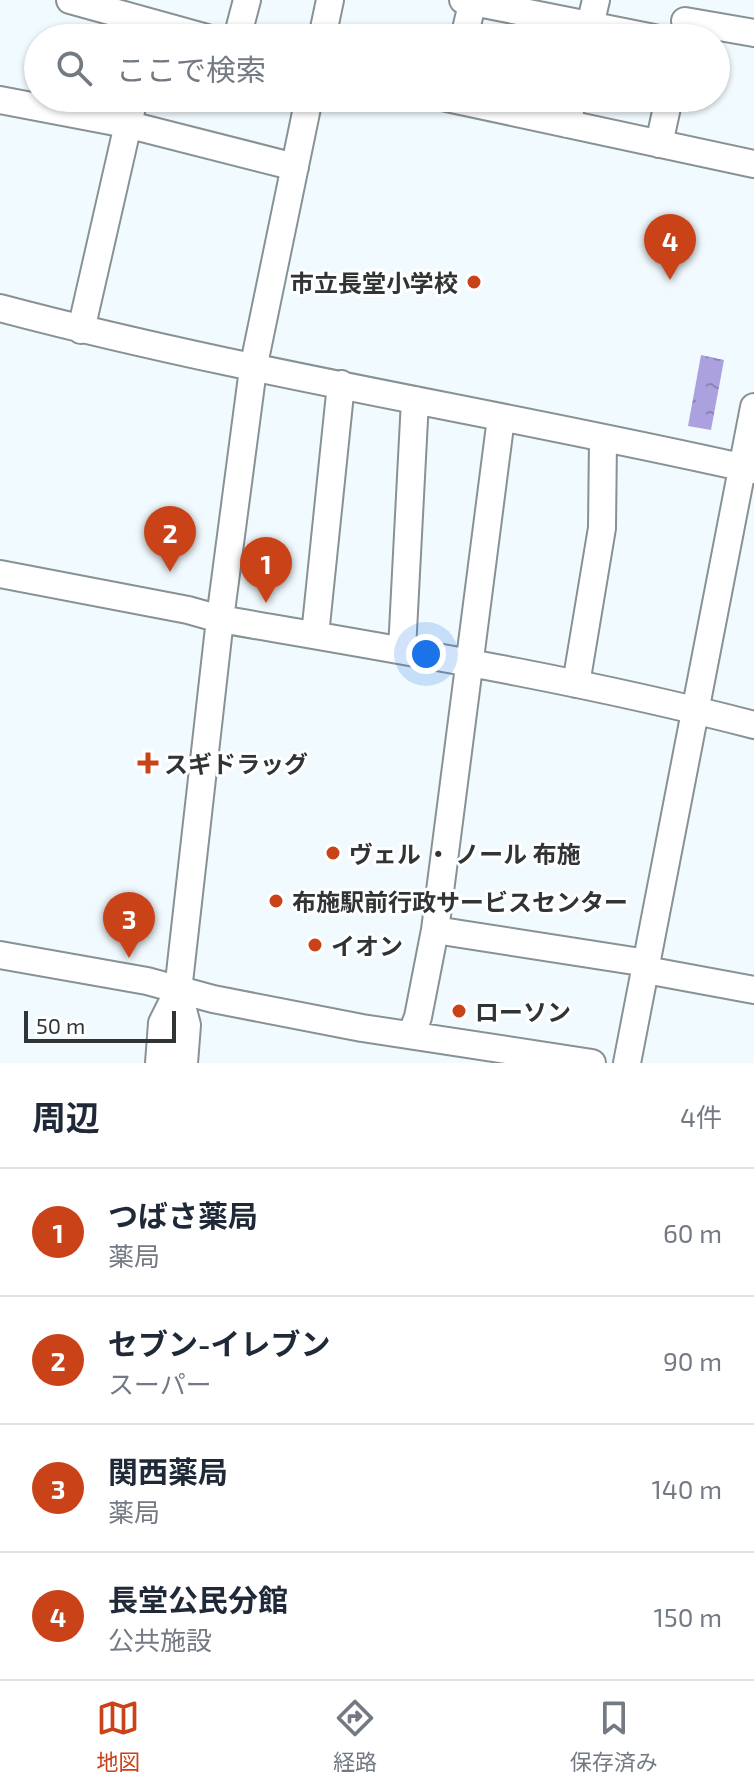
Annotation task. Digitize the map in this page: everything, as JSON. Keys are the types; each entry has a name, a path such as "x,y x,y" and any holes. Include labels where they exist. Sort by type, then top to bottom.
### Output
{"street":[{"path":"70,0 157,21"},
{"path":"241,24 247,0"},
{"path":"325,24 330,0"},
{"path":"466,24 469,1 591,21"},
{"path":"686,20 707,24"},
{"path":"730,28 754,33"},
{"path":"0,100 24,105"},
{"path":"63,112 126,124 295,167"},
{"path":"81,330 130,112"},
{"path":"159,1063 162,1023 178,991 220,619 253,369 306,112"},
{"path":"513,112 754,164"},
{"path":"567,124 570,112"},
{"path":"659,144 666,112"},
{"path":"0,308 81,330 253,369 341,384 748,469"},
{"path":"315,635 341,384"},
{"path":"402,650 415,400"},
{"path":"627,1063 696,709 748,469 754,407"},
{"path":"411,1035 418,1017 435,930 501,418"},
{"path":"576,684 602,528 603,439"},
{"path":"0,574 188,610 220,619 468,661 696,709 754,725"},
{"path":"435,930 646,966 754,990"},
{"path":"0,955 147,981 178,991 411,1035 592,1063"},
{"path":"178,991 187,1025 184,1063"}],"water":[{"path":"701,355 724,360 711,430 688,426"}],"place":[{"name":"長堂公民分館","path":"670,280"},
{"name":"市立長堂小学校","path":"474,282"},
{"name":"セブン-イレブン","path":"170,572"},
{"name":"つばさ薬局","path":"266,603"},
{"name":"スギドラッグ","path":"148,763"},
{"name":"ヴェル ・ ノール 布施","path":"333,853"},
{"name":"布施駅前行政サービスセンター","path":"276,901"},
{"name":"イオン","path":"315,945"},
{"name":"関西薬局","path":"129,958"},
{"name":"ローソン","path":"459,1011"}]}
